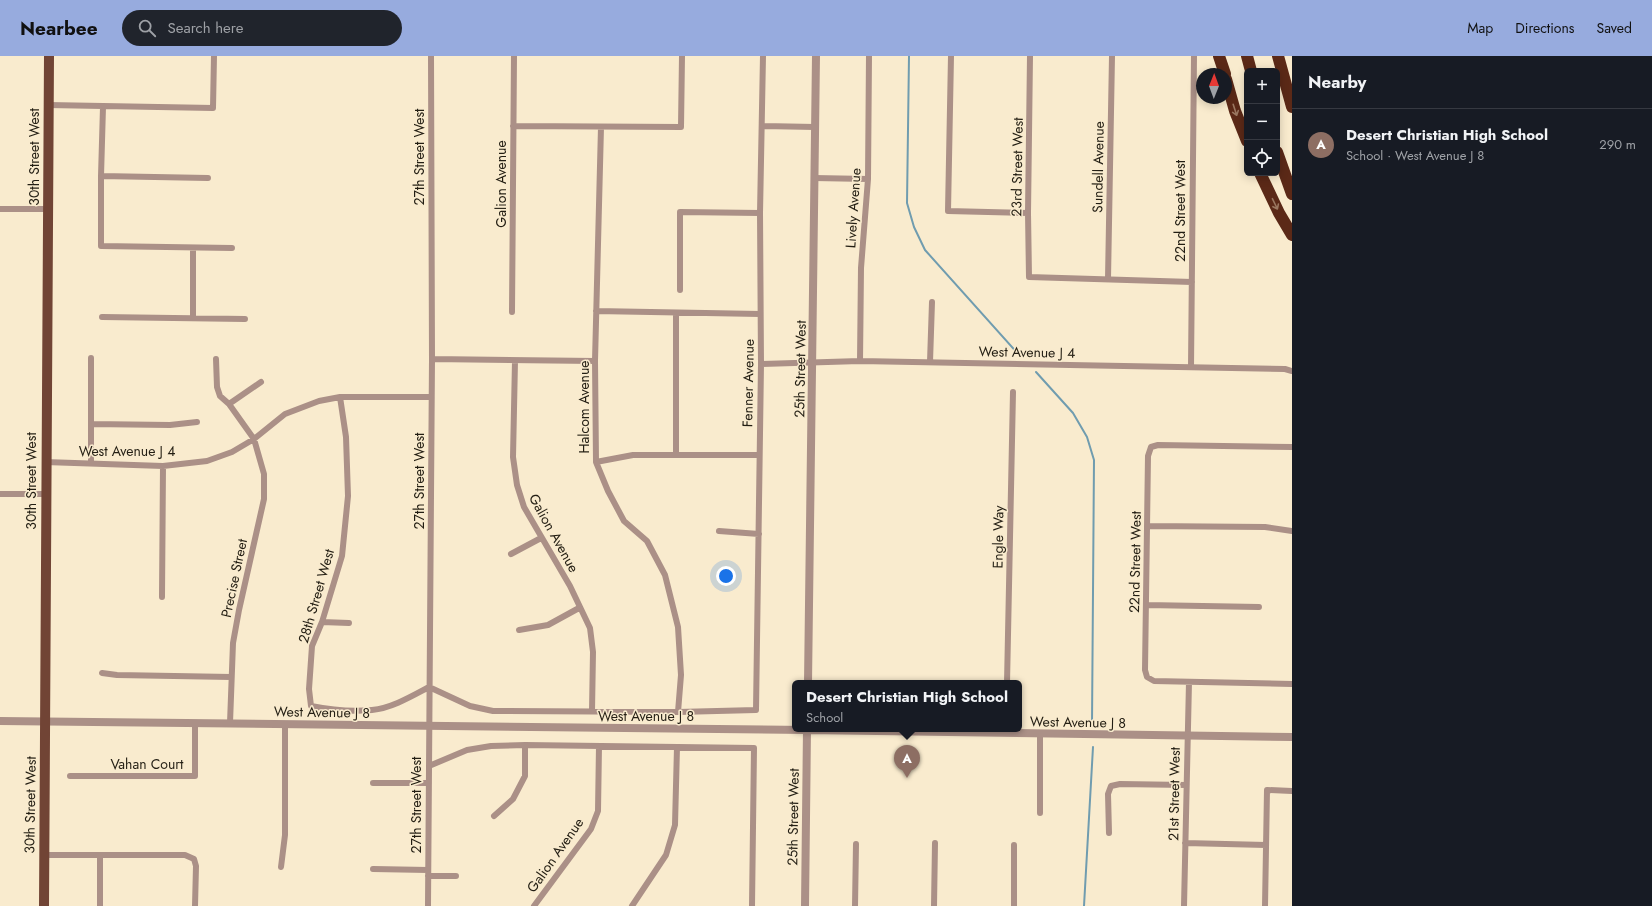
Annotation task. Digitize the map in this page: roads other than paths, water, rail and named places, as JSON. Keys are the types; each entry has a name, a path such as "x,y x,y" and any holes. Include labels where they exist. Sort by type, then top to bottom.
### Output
{"highway":[{"path":"1219,56 1223,68"},
{"path":"1247,56 1250,68"},
{"path":"1278,56 1292,107"},
{"path":"1232,98 1247,140"},
{"path":"1280,160 1292,194"},
{"path":"1262,176 1292,234"}],"main road":[{"name":"30th Street West","path":"44,906 45,462 49,56"}],"street":[{"path":"48,105 213,108 214,56"},
{"name":"27th Street West","path":"428,906 428,727 432,360 431,56"},
{"name":"Galion Avenue","path":"512,312 514,56"},
{"path":"513,126 681,127 682,56"},
{"name":"Fenner Avenue","path":"678,712 756,710 759,534 760,213 763,126 763,56"},
{"name":"25th Street West","path":"808,680 816,56"},
{"name":"Lively Avenue","path":"860,361 861,268 868,179 869,56"},
{"path":"951,56 948,212 1028,213"},
{"name":"23rd Street West","path":"1030,56 1028,213 1029,277 1108,279"},
{"name":"Sundell Avenue","path":"1108,279 1112,56"},
{"name":"22nd Street West","path":"1191,367 1194,56"},
{"path":"103,107 101,246 232,248"},
{"path":"763,126 815,127"},
{"name":"Halcom Avenue","path":"601,127 595,361 596,462 608,491 624,521 647,541 665,575 678,627 681,675 678,712"},
{"path":"101,176 208,178"},
{"path":"814,178 868,179"},
{"path":"0,209 48,209"},
{"path":"680,290 680,212 760,213"},
{"path":"193,248 193,318"},
{"path":"1108,279 1192,282"},
{"path":"930,362 932,302"},
{"path":"596,311 676,314 760,314"},
{"path":"676,314 676,454"},
{"path":"102,317 245,319"},
{"path":"91,358 91,463"},
{"name":"Precise Street","path":"216,359 217,387 220,396 229,404 254,439 264,474 264,499 233,643 230,723"},
{"path":"432,360 595,361"},
{"name":"Galion Avenue","path":"515,361 513,457 517,485 524,506 541,538 570,586 590,628 593,652 592,711"},
{"name":"West Avenue J 4","path":"760,364 860,361 1285,369 1292,371"},
{"path":"229,404 261,382"},
{"name":"Engle Way","path":"1007,680 1013,392"},
{"name":"West Avenue J 4","path":"45,462 163,466 206,461 232,452 254,439 285,414 319,401 340,397 431,396"},
{"name":"28th Street West","path":"340,397 346,437 348,496 342,556 322,622 312,646 309,689 311,706 327,710 373,710 395,704 429,687"},
{"path":"91,424 170,425 197,422"},
{"name":"22nd Street West","path":"1189,682 1154,681 1147,677 1145,670 1148,456 1151,447 1158,445 1292,447"},
{"path":"596,462 633,454 759,455"},
{"path":"162,597 163,466"},
{"path":"0,494 45,494"},
{"path":"1147,526 1265,527 1292,531"},
{"path":"719,531 759,534"},
{"path":"512,554 541,538"},
{"path":"1146,605 1259,607"},
{"path":"519,630 548,625 580,608"},
{"path":"322,622 349,623"},
{"path":"102,673 117,675 231,677"},
{"path":"1189,682 1292,684"},
{"name":"21st Street West","path":"1184,906 1189,682"},
{"path":"429,687 470,706 493,711 678,712"},
{"name":"West Avenue J 8","path":"0,721 230,723 428,727 792,730"},
{"name":"Vahan Court","path":"70,776 195,776 195,723"},
{"path":"281,867 285,836 284,724"},
{"name":"25th Street West","path":"805,906 807,732"},
{"name":"West Avenue J 8","path":"1017,732 1040,734 1292,737"},
{"path":"1040,734 1040,813"},
{"path":"429,766 467,750 491,746 525,745 754,748 752,906"},
{"path":"494,816 513,799 525,776 525,745"},
{"name":"Galion Avenue","path":"534,906 591,829 598,811 599,746"},
{"path":"632,906 666,855 675,825 677,747"},
{"path":"374,783 428,783"},
{"path":"1109,833 1108,794 1111,786 1120,784 1186,785"},
{"path":"1265,906 1267,790 1292,791"},
{"path":"934,906 935,843"},
{"path":"1185,843 1266,845"},
{"path":"855,906 856,844"},
{"path":"1014,845 1014,906"},
{"path":"44,855 185,855 194,859 196,866 195,906"},
{"path":"100,855 100,906"},
{"path":"373,869 456,876"}],"waterway":[{"path":"909,56 907,203 914,227 925,250 1021,357"},
{"path":"1036,372 1073,413 1087,437 1094,460 1092,724"},
{"path":"1084,906 1093,747"}],"place":[{"name":"Desert Christian High School","path":"907,778"}]}
